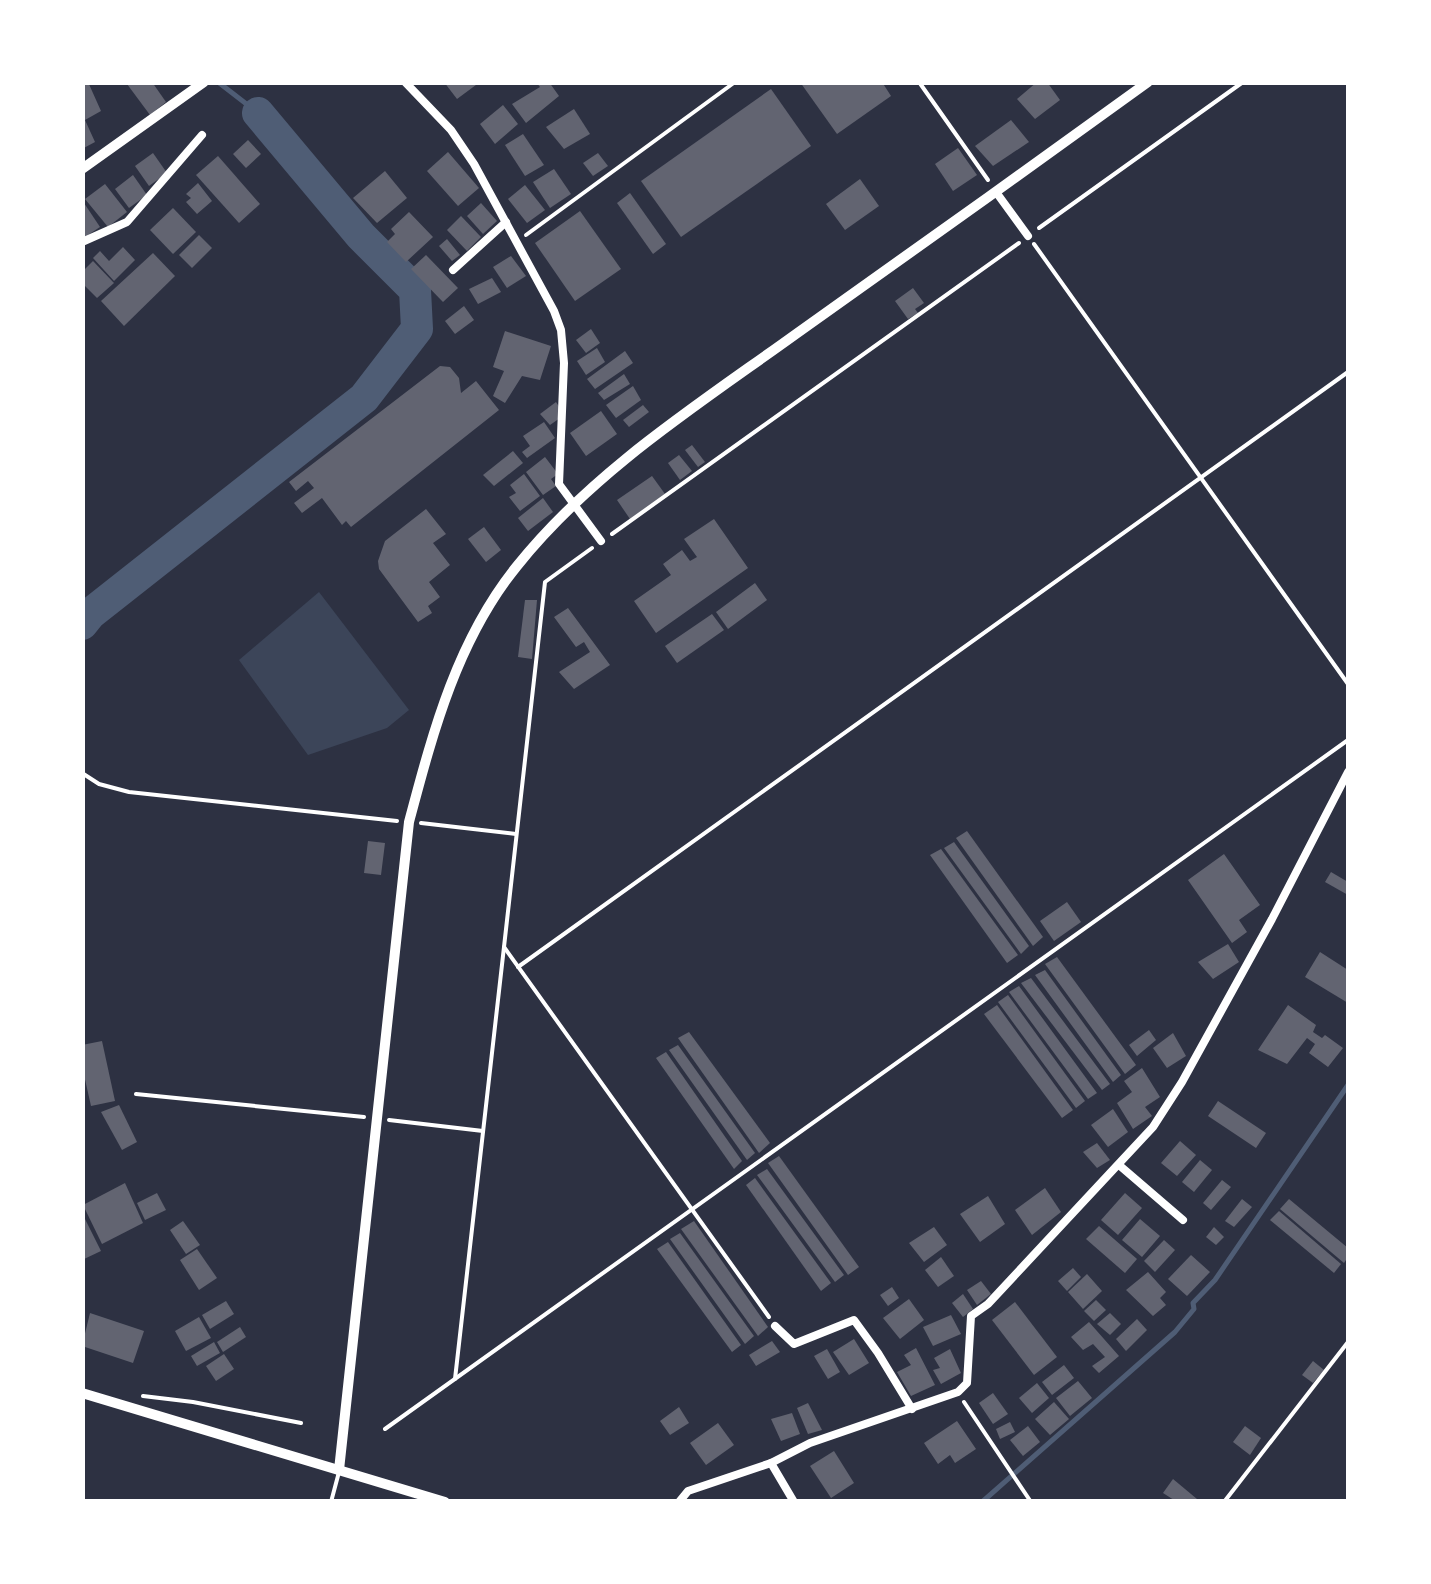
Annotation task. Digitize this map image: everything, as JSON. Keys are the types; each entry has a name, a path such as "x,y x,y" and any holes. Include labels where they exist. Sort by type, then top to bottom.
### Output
{"street":[{"path":"82,169 204,82"},
{"path":"405,82 451,130 494,196 561,330 564,363 559,484 601,541"},
{"path":"339,1470 409,822 461,654 516,568 574,503 677,419 1148,82"},
{"path":"82,242 126,222 202,135"},
{"path":"996,192 1028,236"},
{"path":"453,270 506,222"},
{"path":"678,1502 688,1491 771,1463 810,1443 958,1392 967,1383 971,1316 988,1304 1153,1127 1272,919 1348,772"},
{"path":"1118,1165 1183,1220"},
{"path":"775,1326 794,1344 854,1320 912,1409"},
{"path":"82,1393 445,1502"},
{"path":"771,1463 794,1502"}],"lane":[{"path":"331,1502 339,1470"}],"path":[{"path":"518,240 736,82"},
{"path":"918,82 996,192"},
{"path":"455,1379 545,582 1242,82"},
{"path":"1028,236 1348,684"},
{"path":"518,967 1348,372"},
{"path":"385,1429 1348,740"},
{"path":"82,773 99,784 129,792 516,834"},
{"path":"504,947 775,1326"},
{"path":"136,1094 483,1131"},
{"path":"1224,1502 1348,1342"},
{"path":"958,1392 1031,1502"},
{"path":"126,1406 132,1395 194,1402 301,1423"}],"shaded area":[{"path":"319,592 409,710 387,728 308,755 239,660"}],"building":[{"path":"82,82 88,82 101,111 85,120 95,142 82,149"},
{"path":"152,82 166,102 150,115 127,84"},
{"path":"444,82 480,82 457,99"},
{"path":"536,82 549,82 559,96 526,123 512,104 540,87"},
{"path":"800,82 882,82 891,96 837,134"},
{"path":"1037,82 1047,82 1060,100 1035,119 1017,99"},
{"path":"771,89 811,146 681,237 641,181"},
{"path":"503,105 518,124 495,144 480,124"},
{"path":"574,109 590,134 564,149 546,127"},
{"path":"1011,120 1029,142 993,166 975,146"},
{"path":"523,134 544,165 525,176 505,145"},
{"path":"248,140 261,154 246,168 233,154"},
{"path":"958,148 977,175 953,191 935,164"},
{"path":"448,152 479,188 458,206 427,171"},
{"path":"153,153 167,173 149,186 135,166"},
{"path":"598,153 608,166 593,176 583,163"},
{"path":"218,156 260,204 239,223 196,175"},
{"path":"554,169 571,194 550,208 533,182"},
{"path":"385,171 407,198 377,223 353,198"},
{"path":"133,175 147,195 129,208 115,189"},
{"path":"860,179 879,206 845,230 826,204"},
{"path":"198,183 212,201 197,214 186,202 191,198 186,194"},
{"path":"105,184 127,212 108,227 85,199"},
{"path":"525,185 545,210 527,223 508,199"},
{"path":"630,193 666,244 653,254 617,203"},
{"path":"82,200 100,227 82,239"},
{"path":"481,203 497,221 483,234 467,216"},
{"path":"173,208 196,232 173,254 150,230"},
{"path":"580,211 621,269 575,301 535,243"},
{"path":"409,212 433,237 406,262 387,242 395,234 391,229"},
{"path":"461,216 481,237 467,251 447,230"},
{"path":"199,235 212,248 192,268 179,255"},
{"path":"447,239 460,255 452,261 439,246"},
{"path":"123,247 135,260 114,281 93,258 100,251 109,261"},
{"path":"153,253 175,276 124,326 101,301"},
{"path":"426,255 458,288 443,302 411,269"},
{"path":"511,256 526,276 507,288 493,267"},
{"path":"93,261 114,283 97,298 82,283 82,272"},
{"path":"492,278 501,292 478,304 469,289"},
{"path":"913,288 924,303 908,319 895,301"},
{"path":"464,306 474,320 455,334 445,321"},
{"path":"591,329 600,343 586,353 576,340"},
{"path":"505,331 551,346 540,380 522,376 505,403 493,396 504,371 493,367"},
{"path":"597,348 605,362 586,375 577,361"},
{"path":"625,351 633,363 595,389 587,379"},
{"path":"440,366 450,367 459,378 461,393 476,381 499,410 351,527 346,521 342,525 322,498 302,513 294,503 314,488 308,481 296,491 289,482"},
{"path":"624,374 630,384 604,400 598,393"},
{"path":"633,386 641,400 616,418 606,405"},
{"path":"556,402 560,418 550,425 540,414"},
{"path":"643,405 649,412 629,427 623,420"},
{"path":"601,411 617,434 586,456 570,433"},
{"path":"544,422 555,438 527,458 522,452 530,446 523,436"},
{"path":"692,445 705,462 698,467 685,450"},
{"path":"513,451 523,463 494,486 483,475"},
{"path":"679,455 692,471 680,480 668,463"},
{"path":"545,457 558,474 551,479 556,486 543,495 526,472"},
{"path":"524,474 540,496 520,511 509,497 516,493 510,485"},
{"path":"652,476 665,494 630,519 617,500"},
{"path":"543,498 553,512 528,531 518,518"},
{"path":"426,509 446,534 433,543 450,565 429,582 440,597 428,606 432,613 418,622 379,569 378,561 385,541"},
{"path":"714,519 748,568 656,633 634,601 671,575 663,564 682,550 690,561 697,557 684,539"},
{"path":"484,527 501,550 486,562 468,539"},
{"path":"755,583 767,600 728,629 716,612"},
{"path":"525,600 537,600 532,659 518,657"},
{"path":"568,608 610,665 574,689 559,672 590,652 584,642 576,647 554,617"},
{"path":"712,614 724,630 677,663 665,646"},
{"path":"967,831 1043,937 1033,946 956,838"},
{"path":"368,841 385,843 381,875 364,873"},
{"path":"954,842 1029,946 1021,954 944,848"},
{"path":"941,849 1018,955 1007,963 930,855"},
{"path":"1224,854 1260,905 1239,920 1247,932 1232,943 1188,880"},
{"path":"1331,872 1348,882 1348,895 1325,882"},
{"path":"1067,902 1081,922 1054,941 1040,921"},
{"path":"1228,944 1239,962 1213,979 1198,962"},
{"path":"1320,952 1348,970 1348,1003 1305,977"},
{"path":"1057,957 1136,1065 1125,1074 1045,964"},
{"path":"1045,970 1121,1075 1113,1082 1035,975"},
{"path":"1031,978 1110,1084 1102,1090 1021,983"},
{"path":"1019,986 1097,1093 1088,1099 1009,992"},
{"path":"1008,995 1085,1101 1076,1108 998,1002"},
{"path":"997,1005 1073,1110 1062,1118 984,1014"},
{"path":"1288,1005 1316,1025 1313,1032 1343,1048 1328,1067 1309,1053 1315,1044 1307,1038 1287,1064 1258,1050"},
{"path":"1149,1030 1156,1040 1137,1056 1129,1045"},
{"path":"689,1032 770,1143 759,1153 678,1038"},
{"path":"1173,1033 1186,1056 1167,1068 1153,1048"},
{"path":"102,1041 115,1101 91,1106 82,1066 82,1045"},
{"path":"678,1045 755,1153 747,1160 669,1050"},
{"path":"666,1052 742,1161 734,1169 656,1058"},
{"path":"1142,1068 1160,1097 1145,1107 1152,1116 1133,1129 1117,1103 1132,1092 1124,1081"},
{"path":"1218,1101 1266,1133 1256,1148 1208,1116"},
{"path":"119,1105 137,1142 122,1150 101,1112"},
{"path":"1113,1109 1128,1132 1108,1147 1091,1125"},
{"path":"1180,1141 1196,1155 1177,1176 1161,1163"},
{"path":"1097,1143 1110,1160 1097,1168 1083,1152"},
{"path":"779,1156 859,1267 848,1275 768,1163"},
{"path":"1200,1160 1212,1170 1194,1192 1182,1182"},
{"path":"767,1169 844,1275 835,1282 757,1175"},
{"path":"755,1178 831,1283 821,1291 746,1185"},
{"path":"1222,1180 1231,1187 1211,1210 1203,1203"},
{"path":"125,1183 143,1223 102,1244 83,1205"},
{"path":"1045,1188 1061,1212 1032,1235 1015,1210"},
{"path":"157,1193 166,1210 145,1220 137,1203"},
{"path":"1125,1193 1142,1208 1118,1235 1101,1220"},
{"path":"988,1196 1005,1224 980,1242 960,1214"},
{"path":"1242,1199 1252,1207 1234,1227 1225,1221"},
{"path":"1289,1199 1348,1248 1344,1263 1280,1209"},
{"path":"1279,1211 1341,1264 1334,1273 1270,1220"},
{"path":"82,1213 101,1251 82,1260"},
{"path":"1140,1219 1160,1236 1142,1257 1122,1240"},
{"path":"183,1221 200,1245 186,1254 170,1230"},
{"path":"694,1221 768,1327 758,1336 681,1229"},
{"path":"1099,1226 1137,1259 1125,1273 1086,1239"},
{"path":"934,1227 947,1245 924,1262 909,1243"},
{"path":"1214,1227 1224,1237 1216,1245 1206,1237"},
{"path":"680,1233 754,1336 745,1344 670,1239"},
{"path":"1164,1240 1175,1250 1155,1272 1144,1261"},
{"path":"668,1242 741,1345 732,1352 657,1249"},
{"path":"197,1249 217,1278 199,1290 180,1260"},
{"path":"1191,1255 1210,1272 1187,1296 1168,1279"},
{"path":"941,1257 954,1276 938,1287 925,1270"},
{"path":"1073,1268 1081,1277 1067,1291 1058,1281"},
{"path":"1148,1272 1166,1292 1160,1298 1166,1305 1153,1316 1126,1290"},
{"path":"1087,1274 1102,1291 1083,1309 1068,1292"},
{"path":"981,1281 991,1294 977,1305 967,1290"},
{"path":"892,1287 899,1298 888,1306 880,1295"},
{"path":"963,1294 973,1309 963,1317 952,1303"},
{"path":"909,1299 924,1320 900,1339 883,1318"},
{"path":"1096,1300 1106,1310 1094,1321 1084,1311"},
{"path":"226,1301 234,1314 210,1329 202,1315"},
{"path":"1015,1302 1057,1357 1034,1375 992,1320"},
{"path":"90,1313 144,1331 133,1363 82,1346"},
{"path":"1110,1313 1121,1324 1110,1335 1097,1324"},
{"path":"951,1315 961,1334 933,1346 923,1327"},
{"path":"199,1317 211,1338 186,1351 175,1331"},
{"path":"1137,1319 1147,1330 1126,1351 1116,1339"},
{"path":"1089,1322 1119,1356 1099,1373 1092,1366 1105,1357 1093,1344 1083,1350 1071,1337"},
{"path":"240,1327 246,1337 223,1352 217,1342"},
{"path":"854,1339 869,1363 849,1375 833,1352"},
{"path":"772,1341 780,1352 756,1366 749,1355"},
{"path":"214,1342 220,1353 197,1366 191,1356"},
{"path":"916,1348 935,1385 911,1396 897,1372 911,1365 904,1355"},
{"path":"827,1349 840,1372 828,1379 814,1356"},
{"path":"950,1349 961,1373 941,1384 933,1370 940,1368 934,1358"},
{"path":"224,1354 234,1369 216,1381 206,1366"},
{"path":"1313,1361 1324,1370 1313,1383 1302,1375"},
{"path":"1064,1365 1074,1378 1052,1395 1042,1382"},
{"path":"1078,1381 1092,1398 1070,1416 1056,1398"},
{"path":"1037,1383 1049,1398 1032,1413 1019,1398"},
{"path":"993,1393 1008,1414 993,1424 979,1403"},
{"path":"1054,1402 1069,1419 1050,1435 1035,1419"},
{"path":"808,1403 822,1430 808,1434 797,1408"},
{"path":"679,1407 689,1423 670,1435 660,1421"},
{"path":"792,1413 800,1434 781,1441 771,1419"},
{"path":"957,1421 976,1449 955,1463 950,1455 938,1464 924,1443"},
{"path":"1010,1422 1015,1432 1000,1439 996,1429"},
{"path":"718,1423 734,1445 706,1465 690,1443"},
{"path":"1028,1426 1040,1442 1023,1456 1010,1440"},
{"path":"1245,1426 1261,1438 1250,1455 1233,1442"},
{"path":"834,1451 854,1483 831,1498 810,1466"},
{"path":"1173,1479 1197,1499 1195,1502 1177,1502 1163,1493"}],"waterway":[{"path":"218,82 258,113"},
{"path":"82,624 364,398 417,329 415,290 361,236 258,113"},
{"path":"982,1502 1175,1332 1348,1085"}]}
